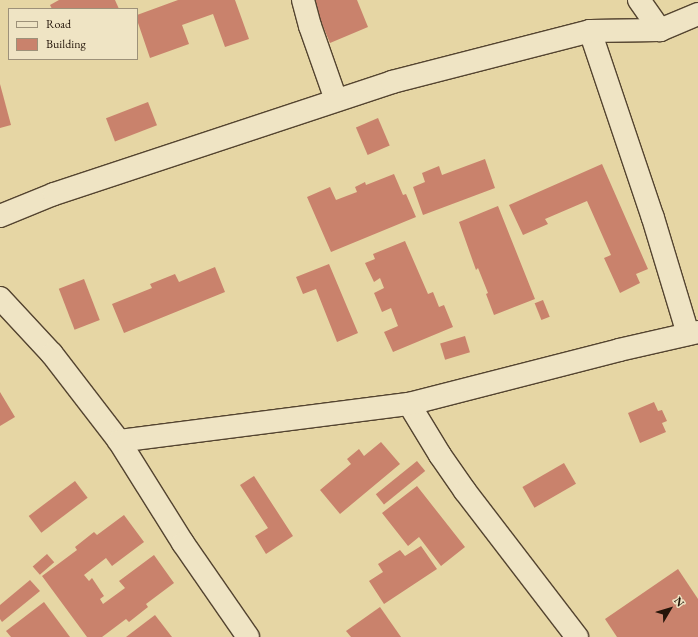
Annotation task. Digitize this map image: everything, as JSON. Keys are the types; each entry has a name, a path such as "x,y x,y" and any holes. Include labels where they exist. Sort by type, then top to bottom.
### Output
{"street":[{"path":"303,0 336,100"},
{"path":"639,0 660,30"},
{"path":"0,216 54,194 392,82 590,31 660,30 698,14"},
{"path":"119,441 409,404 693,333 590,31"},
{"path":"0,298 52,354 119,441 183,543 248,637"},
{"path":"409,404 440,455 465,491 577,637"}],"building":[{"path":"59,0 115,0 119,8 52,8 50,5"},
{"path":"178,0 235,0 249,39 225,47 213,14 182,25 189,44 150,58 138,23 138,15"},
{"path":"312,0 357,0 368,27 330,43"},
{"path":"0,84 11,125 0,128"},
{"path":"148,102 157,125 115,141 106,118"},
{"path":"378,118 390,146 368,155 356,127"},
{"path":"485,159 495,188 423,215 413,187 425,182 422,173 439,166 442,175"},
{"path":"602,164 648,269 636,274 640,283 620,293 604,258 611,255 587,201 545,219 548,224 523,235 509,205"},
{"path":"394,174 403,195 406,194 416,217 331,252 307,197 330,187 336,200 357,192 355,187 365,182 366,185"},
{"path":"498,206 535,299 494,315 486,294 488,293 478,268 476,270 459,222"},
{"path":"405,241 428,294 433,292 439,307 444,305 453,327 393,352 384,332 398,326 391,308 382,312 374,293 384,288 380,278 374,282 365,263 375,259 373,254"},
{"path":"329,264 358,333 337,342 316,289 303,294 296,277"},
{"path":"215,267 225,292 124,333 112,304 152,288 150,284 175,274 179,282"},
{"path":"84,279 100,320 75,330 59,289"},
{"path":"543,300 550,317 541,320 535,303"},
{"path":"465,336 470,352 445,360 440,344"},
{"path":"0,392 15,417 0,426"},
{"path":"654,402 658,411 662,410 667,421 662,423 666,432 640,443 628,413"},
{"path":"381,442 400,464 340,514 320,490 351,464 347,459 359,449 364,456"},
{"path":"417,461 425,471 384,504 376,494"},
{"path":"564,463 576,484 534,508 522,487"},
{"path":"254,476 293,536 266,554 255,536 268,528 240,485"},
{"path":"75,481 88,498 41,533 29,516"},
{"path":"417,486 465,547 441,566 419,537 408,546 382,513"},
{"path":"124,515 144,542 112,566 106,558 84,575 89,581 92,578 104,596 100,599 103,604 125,588 119,581 154,555 174,583 146,604 148,607 129,622 126,619 102,637 87,637 42,576 77,550 75,547 94,532 97,535"},
{"path":"421,546 437,569 384,604 369,581 383,572 378,564 400,550 405,556"},
{"path":"47,554 54,562 40,575 33,566"},
{"path":"678,569 698,599 698,637 617,637 605,619"},
{"path":"30,580 40,591 2,622 0,619 0,605"},
{"path":"44,602 70,637 11,637 6,631"},
{"path":"380,607 401,637 351,637 346,631"},
{"path":"155,615 172,637 126,637"}]}
